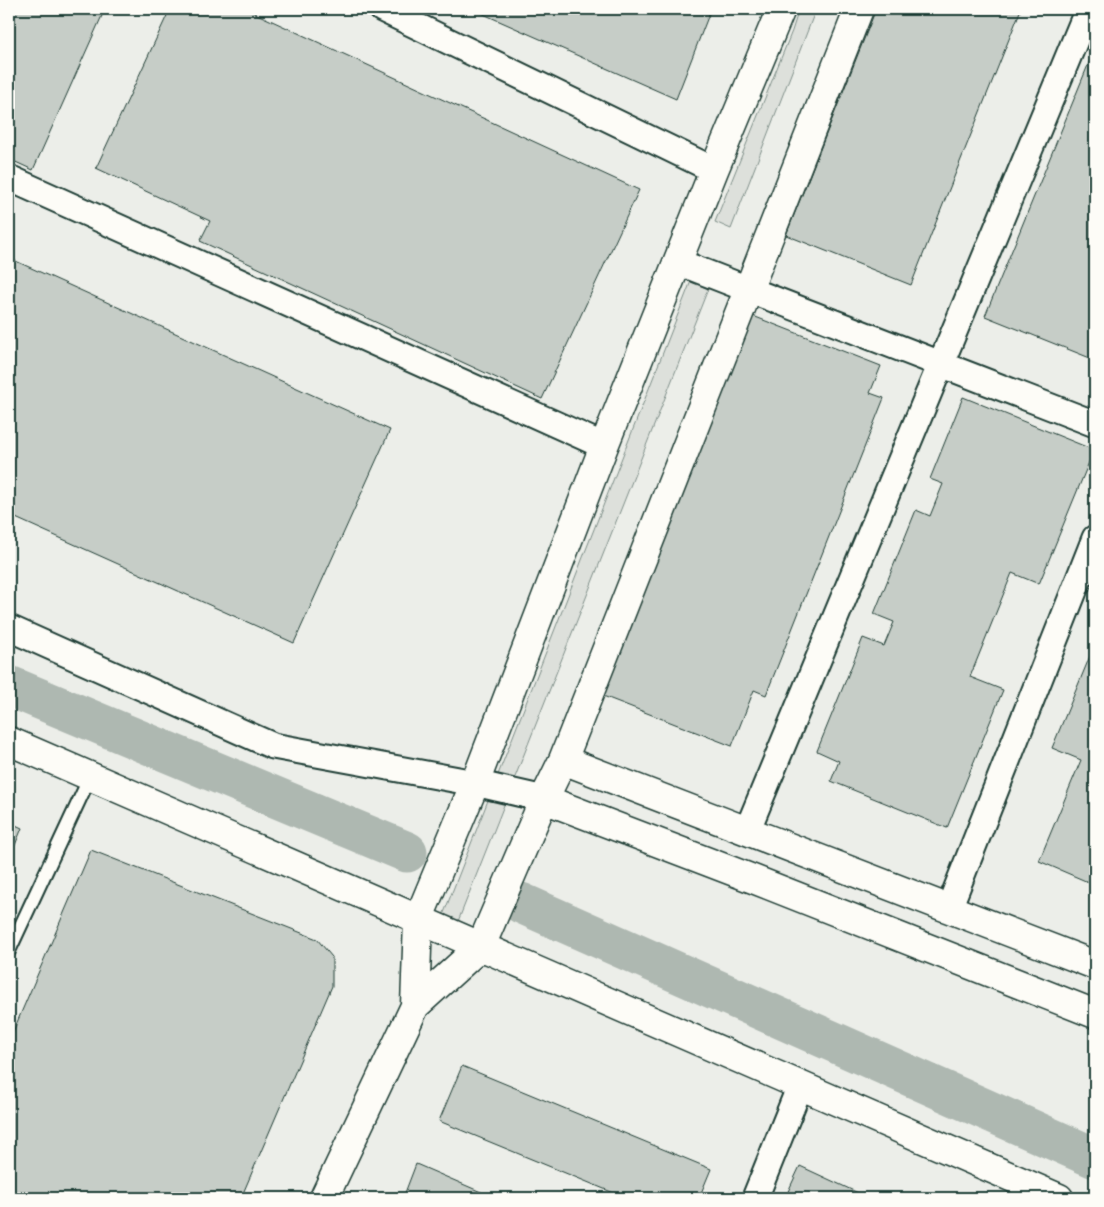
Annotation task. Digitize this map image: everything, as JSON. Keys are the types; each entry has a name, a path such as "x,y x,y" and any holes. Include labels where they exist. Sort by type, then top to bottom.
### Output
{"main road":[{"path":"415,1006 418,920 475,783 604,446 714,170 781,9"},
{"path":"324,1198 415,1006 481,946 544,799 563,760 859,9"},
{"path":"9,741 1059,1198"},
{"path":"563,760 1095,965"},
{"path":"544,799 1095,1014"}],"street":[{"path":"382,9 714,170"},
{"path":"747,831 1088,9"},
{"path":"9,178 604,446"},
{"path":"678,262 1095,424"},
{"path":"949,908 1095,538"},
{"path":"9,628 273,746 475,783 544,799"},
{"path":"755,1198 800,1086"}],"lane":[{"path":"9,952 90,777"}],"shaded area":[{"path":"9,9 1095,9 1095,1198 9,1198"},
{"path":"799,9 816,9 731,229 715,222 792,31"},
{"path":"691,281 708,289 457,924 442,918"}],"building":[{"path":"9,9 105,9 33,170 9,159"},
{"path":"170,9 246,9 639,190 542,399 200,241 210,221 96,168"},
{"path":"472,9 711,9 676,99"},
{"path":"876,9 1021,9 911,285 786,235"},
{"path":"1095,48 1095,360 985,316"},
{"path":"9,258 390,430 294,643 9,515"},
{"path":"753,316 881,366 870,393 884,398 766,695 754,690 732,746 603,696"},
{"path":"963,397 1094,450 1039,584 1012,573 970,677 1003,690 947,828 831,781 839,761 817,751 863,638 884,646 894,622 874,614 916,510 930,516 943,484 930,479"},
{"path":"1095,644 1095,885 1039,861 1081,760 1052,748"},
{"path":"9,822 22,828 9,860"},
{"path":"91,850 317,939 332,957 332,986 241,1198 9,1198 9,1041"},
{"path":"462,1066 711,1169 699,1198 626,1198 439,1121"},
{"path":"416,1164 495,1198 403,1198"},
{"path":"800,1166 869,1198 785,1198"}],"waterway":[{"path":"9,686 407,852"},
{"path":"521,903 1095,1158"}]}
